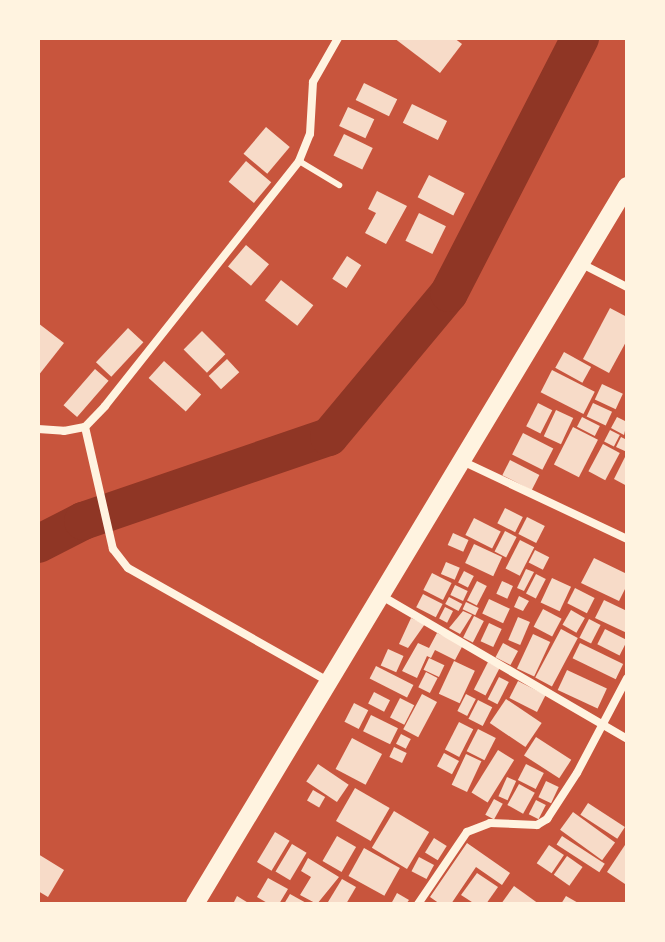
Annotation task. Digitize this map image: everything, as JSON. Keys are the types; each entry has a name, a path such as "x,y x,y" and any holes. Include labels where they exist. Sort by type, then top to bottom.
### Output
{"main road":[{"path":"195,904 627,186"}],"street":[{"path":"38,429 64,431 85,427 299,161 310,134 313,82 338,38"},
{"path":"582,264 627,287"},
{"path":"85,427 98,495 113,549 139,576 328,681"},
{"path":"461,460 627,539"},
{"path":"380,595 627,739"},
{"path":"418,904 467,832 490,823 537,825 547,819 604,724 627,678"}],"lane":[{"path":"299,161 339,185"}],"building":[{"path":"394,38 454,38 462,44 440,73"},
{"path":"364,83 397,99 389,116 356,100"},
{"path":"412,104 447,121 438,140 403,123"},
{"path":"348,107 374,119 365,138 339,126"},
{"path":"266,127 290,147 267,174 244,154"},
{"path":"344,134 373,148 362,170 333,156"},
{"path":"246,161 271,182 254,203 229,182"},
{"path":"429,175 465,193 453,215 418,197"},
{"path":"377,191 407,206 386,244 365,233 376,213 368,209"},
{"path":"419,213 446,226 432,254 405,241"},
{"path":"246,245 269,264 251,286 228,266"},
{"path":"347,256 361,265 347,288 332,279"},
{"path":"281,280 313,305 297,326 265,300"},
{"path":"610,308 627,317 627,340 609,373 583,359"},
{"path":"38,323 64,343 38,376"},
{"path":"128,328 143,342 111,377 96,362"},
{"path":"202,331 225,354 207,373 184,349"},
{"path":"564,352 591,367 582,383 555,368"},
{"path":"227,359 239,372 221,389 209,376"},
{"path":"164,361 201,394 186,412 149,378"},
{"path":"95,369 109,381 77,417 64,405"},
{"path":"552,370 595,392 583,414 541,392"},
{"path":"602,384 623,394 616,409 595,399"},
{"path":"538,403 552,410 540,433 526,426"},
{"path":"593,403 612,412 606,425 587,417"},
{"path":"556,410 573,418 561,444 544,436"},
{"path":"582,417 600,426 595,436 577,427"},
{"path":"617,417 627,422 624,435 611,428"},
{"path":"573,427 598,440 579,477 554,464"},
{"path":"610,430 620,435 614,447 604,442"},
{"path":"523,433 553,448 542,470 512,454"},
{"path":"621,437 627,440 627,452 616,447"},
{"path":"603,444 620,453 605,480 588,471"},
{"path":"627,453 627,486 614,479"},
{"path":"510,460 539,475 532,490 502,475"},
{"path":"505,508 523,517 515,532 497,523"},
{"path":"527,517 545,526 536,543 518,534"},
{"path":"474,518 501,532 492,549 465,535"},
{"path":"505,531 517,537 506,557 495,551"},
{"path":"453,533 469,540 463,552 448,545"},
{"path":"520,540 534,547 520,576 505,569"},
{"path":"474,544 502,557 493,576 465,563"},
{"path":"535,550 549,557 543,570 529,562"},
{"path":"594,558 627,574 627,585 619,601 581,583"},
{"path":"446,562 460,568 455,580 441,574"},
{"path":"526,569 534,572 524,591 517,588"},
{"path":"464,571 474,576 468,588 458,583"},
{"path":"432,573 452,583 443,600 423,590"},
{"path":"536,574 546,579 536,599 526,594"},
{"path":"552,578 571,587 560,611 541,602"},
{"path":"477,581 487,586 477,606 467,601"},
{"path":"502,581 513,586 507,599 496,594"},
{"path":"455,585 468,591 463,601 450,595"},
{"path":"575,588 595,598 587,613 567,603"},
{"path":"423,594 443,604 436,617 416,607"},
{"path":"519,596 529,601 523,611 514,607"},
{"path":"449,597 462,604 458,611 445,604"},
{"path":"489,599 510,609 503,623 482,614"},
{"path":"604,600 627,611 627,633 595,618"},
{"path":"466,602 479,608 475,615 463,609"},
{"path":"445,607 453,611 447,623 439,619"},
{"path":"543,609 562,619 552,637 534,627"},
{"path":"571,610 585,618 576,633 562,625"},
{"path":"463,611 472,615 460,634 449,628"},
{"path":"474,616 484,621 473,642 463,637"},
{"path":"518,617 530,622 520,645 508,640"},
{"path":"411,618 425,624 408,648 399,644"},
{"path":"589,619 601,625 591,644 579,638"},
{"path":"489,623 502,629 493,647 481,641"},
{"path":"561,629 578,638 552,686 535,678"},
{"path":"605,629 627,640 620,655 597,644"},
{"path":"437,633 463,645 455,660 435,650 431,658 427,656 417,678 402,671 418,643 429,648"},
{"path":"533,634 550,642 534,676 517,668"},
{"path":"503,643 518,651 510,665 495,657"},
{"path":"580,643 623,664 616,679 573,658"},
{"path":"388,649 404,656 396,672 381,665"},
{"path":"429,658 444,665 439,677 424,670"},
{"path":"454,661 475,671 460,703 439,694"},
{"path":"488,662 500,668 486,696 474,690"},
{"path":"376,666 413,685 407,698 370,678"},
{"path":"567,670 607,689 598,709 558,690"},
{"path":"426,672 438,678 430,693 418,687"},
{"path":"499,677 509,682 497,704 488,699"},
{"path":"518,681 546,695 537,712 509,698"},
{"path":"374,692 390,700 384,712 368,704"},
{"path":"422,694 437,702 418,737 403,729"},
{"path":"466,694 476,699 467,716 457,711"},
{"path":"400,698 414,705 404,725 390,718"},
{"path":"506,699 542,723 525,747 490,723"},
{"path":"478,700 492,707 483,726 468,719"},
{"path":"354,703 368,710 359,729 344,722"},
{"path":"371,715 398,728 390,744 363,731"},
{"path":"459,722 473,729 459,757 445,750"},
{"path":"478,729 496,738 484,760 467,751"},
{"path":"401,734 411,739 406,749 396,744"},
{"path":"536,737 571,760 559,778 524,755"},
{"path":"352,738 382,754 366,785 336,769"},
{"path":"394,747 407,753 402,763 389,757"},
{"path":"498,750 514,760 488,802 472,792"},
{"path":"444,753 459,761 452,774 437,766"},
{"path":"466,754 481,761 467,792 452,785"},
{"path":"318,764 349,785 337,802 306,781"},
{"path":"526,764 544,773 536,789 518,780"},
{"path":"507,777 516,781 508,800 498,796"},
{"path":"546,781 559,787 551,803 538,797"},
{"path":"519,784 535,793 523,814 507,805"},
{"path":"355,788 390,808 371,841 336,821"},
{"path":"313,790 325,797 319,807 307,800"},
{"path":"494,799 503,804 494,820 485,815"},
{"path":"536,800 546,805 539,819 529,814"},
{"path":"588,803 625,827 617,839 580,815"},
{"path":"394,811 429,832 407,869 372,848"},
{"path":"573,812 615,843 602,860 560,830"},
{"path":"275,832 290,841 272,871 257,862"},
{"path":"337,836 356,847 342,872 322,861"},
{"path":"562,836 605,864 599,872 557,844"},
{"path":"434,838 447,846 438,860 425,852"},
{"path":"627,842 627,880 625,884 607,872"},
{"path":"467,843 510,873 502,885 476,867 451,904 440,904 430,897"},
{"path":"292,844 307,853 290,880 276,871"},
{"path":"549,845 564,855 552,873 537,863"},
{"path":"364,848 400,868 384,896 348,876"},
{"path":"38,854 64,870 48,897 38,891"},
{"path":"567,856 583,867 569,886 554,875"},
{"path":"419,857 434,865 426,879 411,871"},
{"path":"308,858 339,877 317,904 300,895 311,877 301,871"},
{"path":"477,873 498,887 486,904 475,904 461,895"},
{"path":"268,878 288,889 279,904 269,904 257,897"},
{"path":"342,879 356,887 346,904 331,904 328,902"},
{"path":"514,886 539,904 501,904"},
{"path":"397,893 409,900 406,904 391,904"},
{"path":"290,894 308,904 284,904"},
{"path":"237,896 250,904 233,904"},
{"path":"566,896 580,904 561,904"}],"waterway":[{"path":"38,544 83,521 329,437 449,293 580,38"}]}
